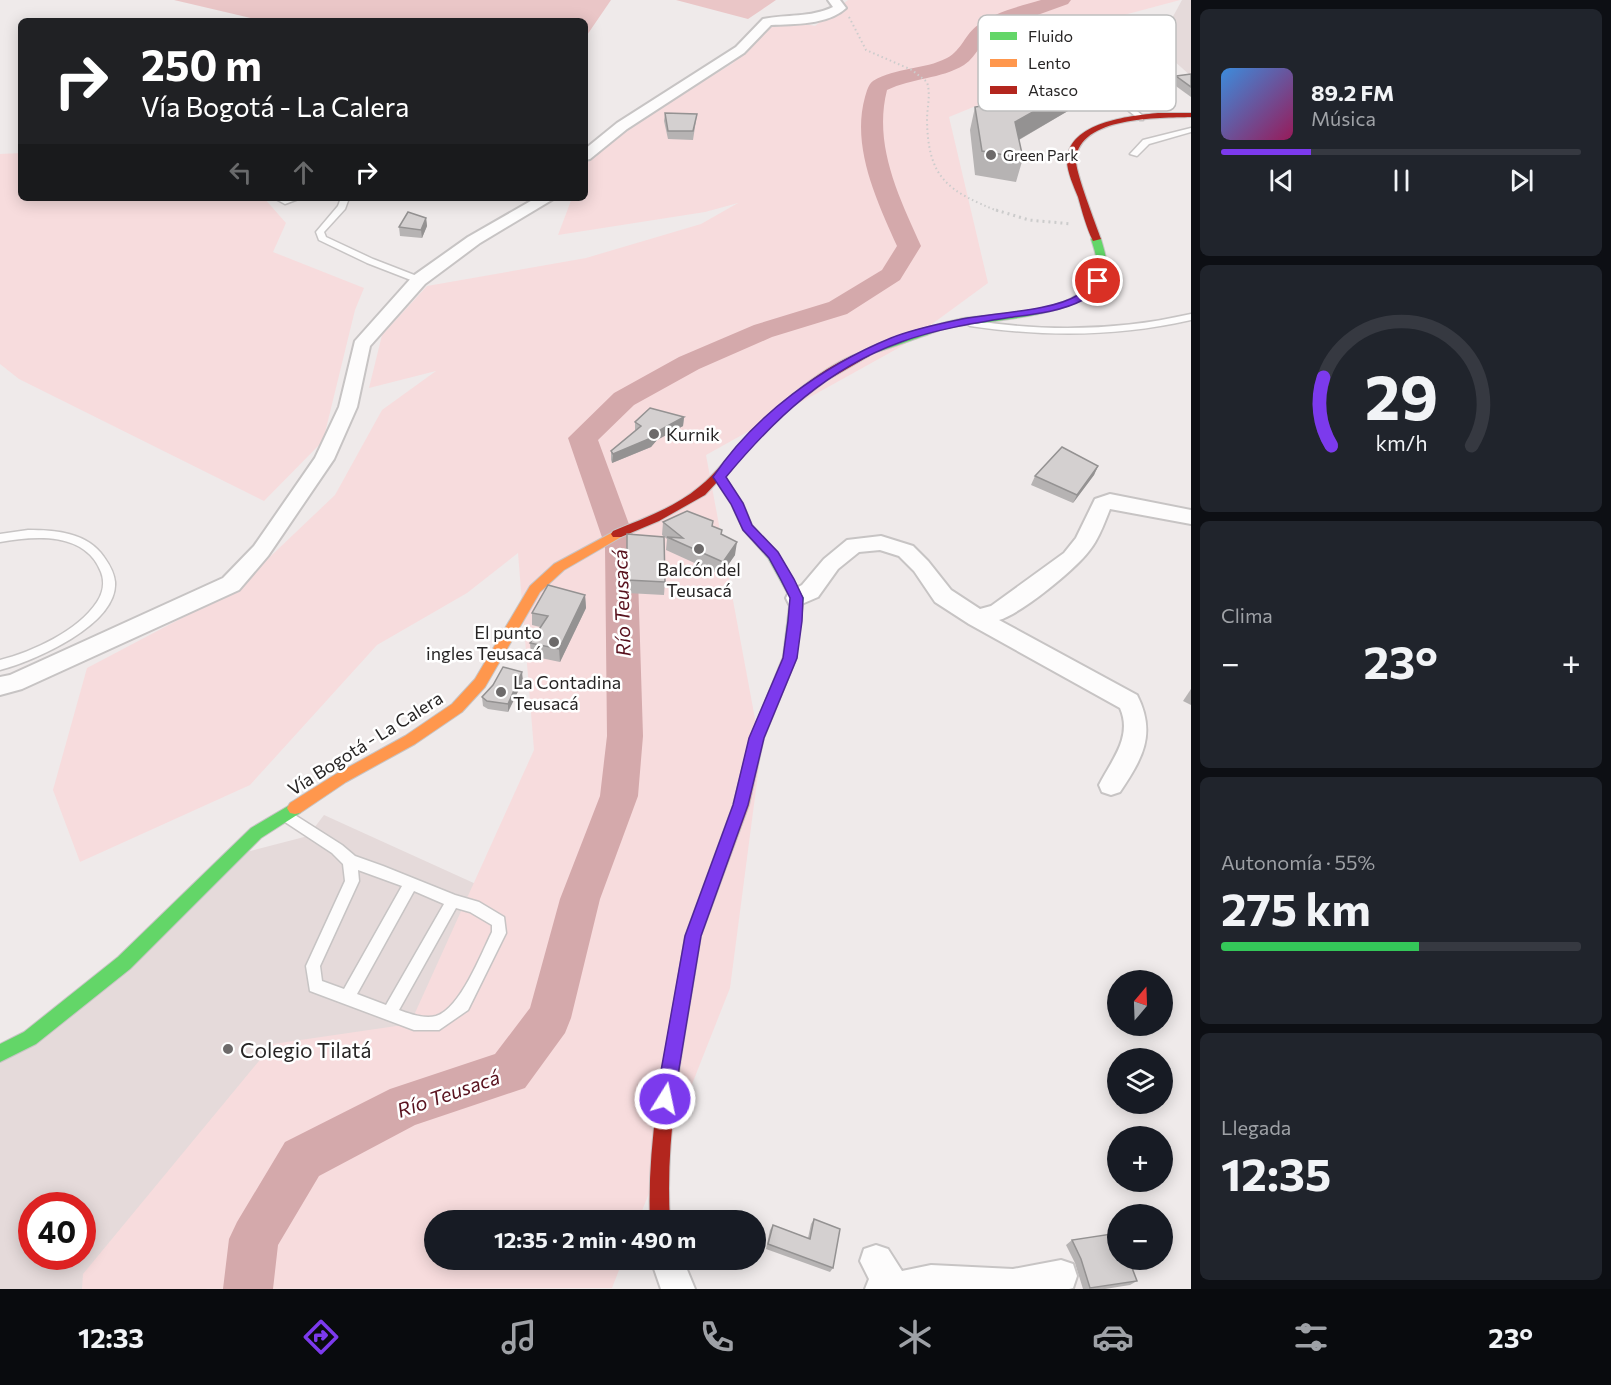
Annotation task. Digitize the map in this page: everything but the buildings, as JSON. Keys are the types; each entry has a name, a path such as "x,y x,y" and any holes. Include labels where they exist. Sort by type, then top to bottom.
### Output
{"main road":[{"name":"Vía Bogotá - La Calera","path":"0,1053 30,1038 115,970 196,894 256,833 341,778 410,740 457,708 480,683 535,589 560,567 607,538 654,519 692,499 719,477 757,432 804,391 845,363 897,339 963,322 1047,309 1081,297 1098,281 1102,257 1071,162 1072,148 1087,132 1112,124 1140,118 1191,115"},
{"path":"659,1210 662,1120 693,936 741,805 757,738 790,658 797,598 773,555 747,527 737,503 719,477"}],"street":[{"path":"588,154 622,126 740,50 767,22 808,19 828,14 840,8 834,0"},
{"path":"0,687 14,683 231,584 261,551 324,459 348,407 361,345 419,280 474,240 542,201"},
{"path":"977,618 998,612 1013,603 1071,558 1085,542 1102,504 1110,501 1191,518"},
{"path":"797,598 810,591 831,564 854,545 881,543 906,551 921,566 943,596 977,618 1129,702 1135,711 1137,726 1133,749 1111,785"},
{"path":"671,1270 678,1289"},
{"path":"894,1289 937,1285 938,1279 1013,1286 1061,1276"}],"lane":[{"path":"1132,111 1140,118"},
{"path":"1134,154 1146,142 1191,130"},
{"path":"344,201 342,207 320,232 322,238 370,261 419,280"},
{"path":"963,322 1005,330 1104,331 1144,329 1191,317"},
{"path":"0,538 35,534 78,540 101,560 109,576 108,593 100,607 86,623 49,645 0,665"},
{"path":"284,815 337,849 350,861 474,907 499,922 499,933 463,1005 439,1023 414,1023 315,986 313,966 352,881 350,861"},
{"path":"347,998 411,883"},
{"path":"389,1014 453,901"}],"path":[{"path":"849,12 849,18 866,50 917,73 926,80 929,96 927,118 931,147 936,168 943,180 995,212 1034,223 1090,225"}],"shaded area":[{"path":"174,0 611,0 588,34 588,18 250,18"},
{"path":"676,0 776,0 748,19"},
{"path":"848,0 1180,0 1124,15 978,15 978,105 949,117 988,283 902,346 706,455 761,751 730,988 642,1210 424,1210 424,1270 619,1270 612,1288 82,1289 83,1274 86,1270 96,1270 96,1258 273,1044 410,1024 534,750 518,553 467,593 377,645 250,785 80,862 53,790 87,668 235,590 335,495 382,410 436,371 369,388 382,335 427,286 586,258 701,224 738,203 705,212 558,235 571,201 588,201 588,161 595,147 733,63 753,35 781,19 815,26"},
{"path":"1182,0 1191,0 1191,76 1176,63 1176,15 1174,15"},
{"path":"18,153 18,201 267,201 286,223 273,252 364,288 355,310 323,441 264,501 19,379 0,364 0,154"},
{"name":"Colegio Tilatá","path":"324,815 533,910 206,1289 0,1289 0,1060 243,853 308,836"}],"waterway":[{"name":"Río Teusacá","path":"1016,15 1062,0"},
{"name":"Río Teusacá","path":"248,1289 254,1239 302,1159 406,1105 509,1072 549,1018 580,899 619,796 625,736 621,546 583,438 624,399 689,363 763,331 838,308 891,275 909,246 878,168 872,126 873,106 878,87 901,77 941,68 954,62 964,56 978,36"}],"traffic: fast":[{"path":"865,354 900,339 949,325 978,319 1033,313 1068,303 1083,295 1099,278 1101,262 1096,239"},
{"path":"719,477 737,503 747,527 773,555 797,598 790,657"},
{"path":"0,1053 30,1038 124,963 256,833 295,808"}],"traffic: slow":[{"path":"295,808 341,778 410,740 457,708 480,683 535,589 559,567 617,534"},
{"path":"685,985 693,936 741,805 757,738 790,657"}],"traffic: jam":[{"path":"1096,239 1071,162 1075,146 1085,135 1100,126 1138,117 1191,115"},
{"path":"617,534 664,514 701,492 758,431 783,409 822,378 865,354"},
{"path":"660,1210 661,1132 685,985"}],"place":[{"name":"Green Park","path":"991,155"},
{"name":"Kurnik","path":"654,434"},
{"name":"Balcón del Teusacá","path":"699,549"},
{"name":"El punto ingles Teusacá","path":"554,642"},
{"name":"La Contadina Teusacá","path":"501,692"},
{"name":"Colegio Tilatá","path":"228,1049"}],"route":[{"path":"665,1099 693,936 741,805 757,738 790,658 797,598 773,555 747,527 737,503 719,477 757,432 804,391 864,353 897,339 963,322 1047,309 1081,297 1098,281"}]}
